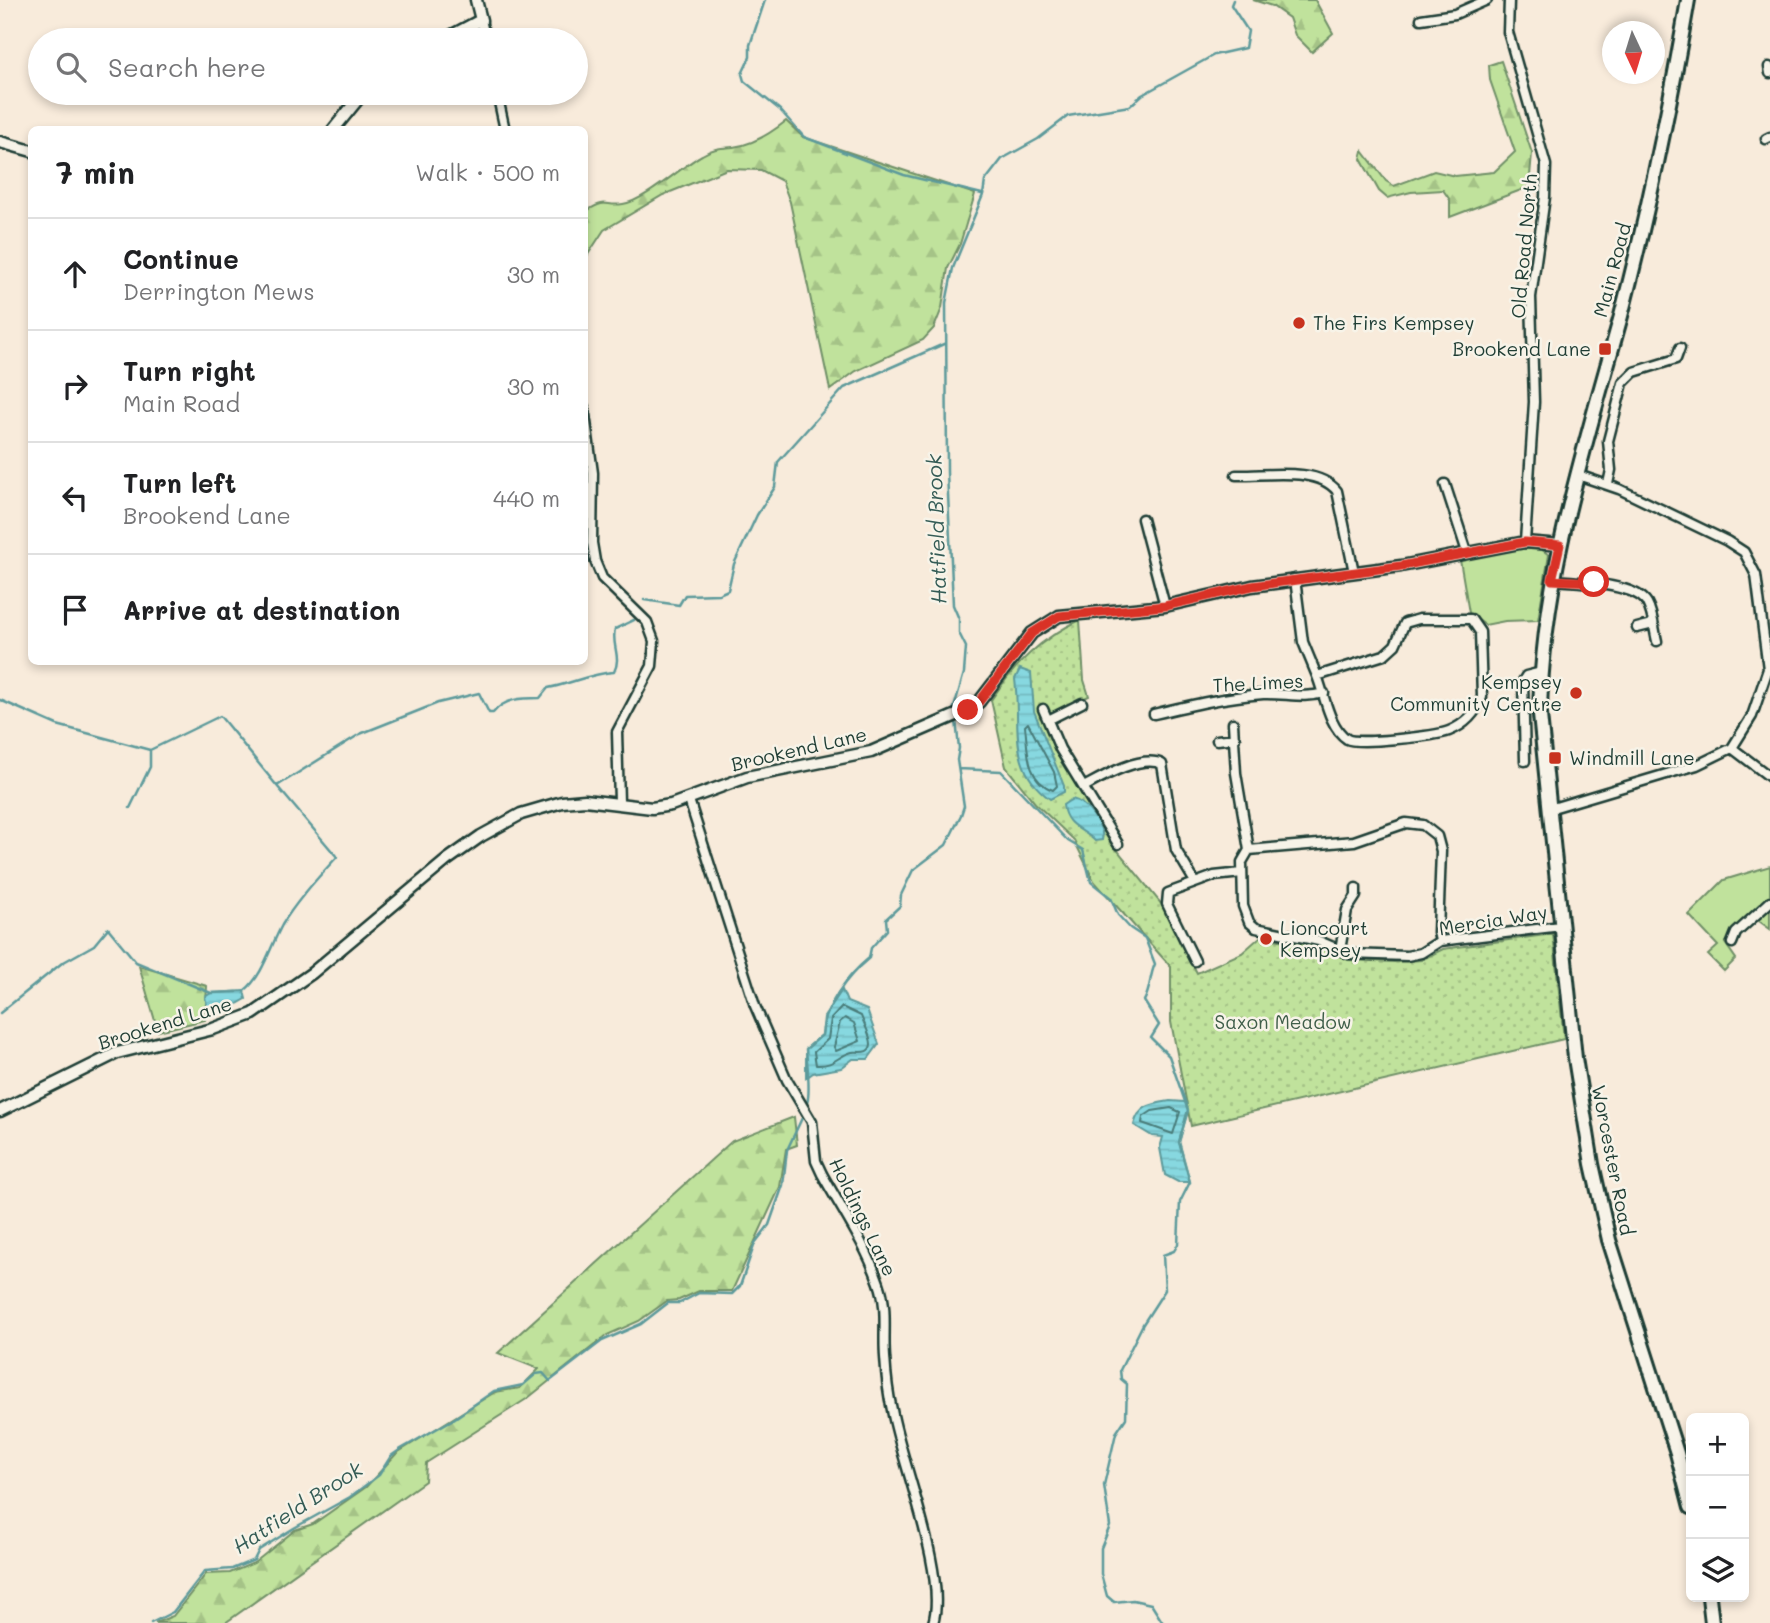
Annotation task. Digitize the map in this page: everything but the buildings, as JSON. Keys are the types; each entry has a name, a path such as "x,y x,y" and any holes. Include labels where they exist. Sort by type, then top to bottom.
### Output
{"main road":[{"name":"Main Road","path":"1549,809 1541,715 1542,672 1552,580 1643,231 1688,0"},
{"name":"Worcester Road","path":"1549,809 1583,1115 1609,1240 1686,1488"},
{"path":"1710,1602 1712,1623"}],"street":[{"path":"476,0 483,28"},
{"path":"1421,19 1455,14 1487,0"},
{"name":"Old Road North","path":"1509,0 1508,32 1546,165 1545,197 1531,297 1534,402 1525,542"},
{"path":"466,28 481,20"},
{"path":"336,126 353,105"},
{"path":"500,105 504,126"},
{"path":"0,142 28,150"},
{"path":"1608,484 1611,470 1608,441 1623,383 1634,372 1676,359 1680,348"},
{"path":"588,436 593,473 592,543 595,561 603,578 647,622 654,642 652,666 617,732 619,802"},
{"path":"1236,475 1314,476 1329,482 1336,491 1353,572"},
{"path":"1549,809 1697,765 1732,748 1752,716 1768,669 1759,592 1752,562 1727,541 1608,484 1578,475"},
{"path":"1446,484 1467,552"},
{"path":"1142,519 1165,606"},
{"name":"Brookend Lane","path":"0,1111 117,1053 224,1026 263,1008 312,973 447,860 498,825 521,814 562,802 619,802 652,808 689,800 747,777 871,752 948,721 979,702 1016,651 1040,626 1054,618 1165,606 1295,579 1353,572 1525,542 1560,545"},
{"name":"The Limes","path":"1295,579 1303,642 1337,731 1350,741 1368,743 1447,732 1465,722 1478,707 1482,697 1480,632 1471,619 1419,619 1405,623 1395,645 1384,655 1317,676"},
{"path":"1552,580 1594,582 1636,592 1648,603 1657,641"},
{"path":"1637,628 1653,624"},
{"path":"1525,761 1523,681 1526,676 1542,672"},
{"name":"The Limes","path":"1154,714 1192,703 1267,694 1307,697 1324,693"},
{"path":"1048,720 1082,703"},
{"path":"1043,709 1060,749 1118,844"},
{"name":"Mercia Way","path":"1233,723 1236,773 1249,850 1244,855 1242,873 1245,914 1256,928 1318,941 1349,954 1408,956 1421,953 1440,941 1561,926"},
{"path":"1217,740 1235,738"},
{"path":"1732,748 1770,776"},
{"path":"1084,787 1106,775 1147,761 1162,764 1176,850 1195,882"},
{"name":"Holdings Lane","path":"689,800 755,1006 787,1080 812,1122 816,1161 869,1259 879,1284 886,1318 885,1355 891,1410 926,1541 936,1594 933,1623"},
{"path":"1249,850 1354,841 1406,823 1423,825 1437,836 1441,851 1440,941"},
{"path":"1195,961 1166,901 1172,890 1228,873 1242,873"},
{"path":"1340,950 1348,910 1356,895 1356,888"},
{"path":"1732,943 1736,933 1756,911 1770,902"}],"green space":[{"path":"1253,0 1315,0 1333,33 1312,52 1295,35 1289,18 1272,6"},
{"path":"1501,61 1532,153 1529,187 1450,217 1450,200 1443,190 1411,192 1387,198 1379,191 1361,159 1363,151 1386,181 1394,186 1434,171 1455,176 1494,172 1515,152 1490,80 1489,65"},
{"path":"786,121 803,137 975,194 960,244 948,268 942,308 934,328 923,340 856,371 830,390 790,202 782,181 761,170 727,169 663,195 604,230 588,254 588,210 603,204 623,204 642,197 706,153 740,146 768,134"},
{"path":"1513,549 1541,549 1549,555 1538,620 1505,621 1485,625 1469,613 1460,560"},
{"name":"Saxon Meadow","path":"1080,620 1084,680 1089,696 1045,717 1058,751 1087,803 1114,846 1163,906 1197,973 1242,953 1260,937 1318,946 1349,960 1394,962 1421,960 1443,949 1553,934 1564,1039 1191,1126 1171,1022 1171,967 1094,881 1074,840 1035,803 1006,767 991,700 1030,653 1053,635"},
{"path":"1770,866 1770,929 1752,916 1725,943 1736,959 1724,971 1708,955 1718,946 1689,915 1724,880"},
{"path":"139,966 207,986 205,1020 158,1031"},
{"path":"794,1117 797,1145 786,1149 780,1187 732,1291 699,1291 679,1300 667,1301 639,1321 607,1335 528,1398 426,1463 425,1481 225,1623 155,1623 173,1616 206,1574 230,1573 254,1563 295,1530 313,1524 366,1487 397,1453 495,1392 520,1388 539,1369 498,1353 732,1141"}],"water":[{"path":"1020,669 1031,673 1034,711 1064,786 1064,792 1050,799 1036,787 1022,760 1015,679"},
{"path":"1072,799 1093,815 1101,828 1102,840 1095,841 1067,818 1063,805"},
{"path":"842,990 847,1002 867,1010 879,1044 868,1059 853,1059 841,1068 813,1073 806,1078 806,1049 822,1035 824,1017"},
{"path":"244,991 246,999 232,1007 208,1009 205,997 211,993"},
{"path":"1170,1101 1185,1102 1188,1110 1179,1142 1190,1182 1178,1182 1165,1175 1160,1148 1163,1137 1152,1136 1134,1125 1143,1109"}],"waterway":[{"path":"765,0 750,45 750,57 742,74 744,81 780,110 804,137 904,175 982,194"},
{"name":"Hatfield Brook","path":"953,711 964,673 966,647 959,633 959,619 953,605 947,472 946,303 953,268 983,195 985,181 1002,159 1038,139 1068,116 1130,106 1142,95 1214,55 1245,48 1248,31 1231,5 1233,0"},
{"name":"Hatfield Brook","path":"644,600 679,605 685,595 719,594 728,590 734,564 757,515 775,487 778,462 844,388 946,343"},
{"name":"Hatfield Brook","path":"0,700 57,725 150,750 220,716 277,786 360,734 438,703 479,693 489,713 493,713 508,702 540,698 548,688 614,672 617,661 615,629 634,620"},
{"name":"Hatfield Brook","path":"807,1103 809,1084 806,1049 822,1035 827,1013 838,993 852,974 869,958 871,948 887,930 886,919 900,906 901,895 913,870 946,845 961,815 964,806 957,760 959,748 956,720"},
{"path":"130,808 150,767 150,750"},
{"path":"959,769 1001,771 1068,841 1083,850 1091,882 1111,898 1118,915 1130,928 1145,938 1155,964 1144,1001 1159,1025 1151,1038 1169,1056 1188,1110 1179,1142 1190,1182 1180,1202 1178,1244 1174,1251 1163,1255 1165,1290 1143,1324 1120,1370 1121,1379 1127,1384 1126,1418 1116,1433 1104,1485 1110,1526 1101,1548 1101,1574 1107,1596 1114,1602 1133,1600 1151,1604 1163,1623"},
{"path":"244,991 261,969 287,917 337,857 277,786"},
{"path":"0,1013 62,963 94,945 108,928 136,962 211,993 237,992"},
{"name":"Hatfield Brook","path":"151,1623 173,1612 205,1571 232,1569 254,1560 259,1550 350,1497 379,1475 391,1456 452,1420 494,1391 523,1385 536,1374 543,1373 550,1381 602,1341 641,1324 668,1303 680,1303 699,1293 732,1294 740,1286 755,1243 769,1225 783,1185 787,1150 802,1118"}],"place":[{"name":"The Firs Kempsey","path":"1299,323"},
{"name":"Brookend Lane","path":"1605,349"},
{"name":"Kempsey Community Centre","path":"1576,693"},
{"name":"Windmill Lane","path":"1555,758"},
{"name":"Lioncourt Kempsey","path":"1266,939"}],"route":[{"path":"968,710 979,702 1032,633 1059,616 1165,606 1252,586 1401,566 1525,542 1560,545 1552,580 1594,582"}]}
